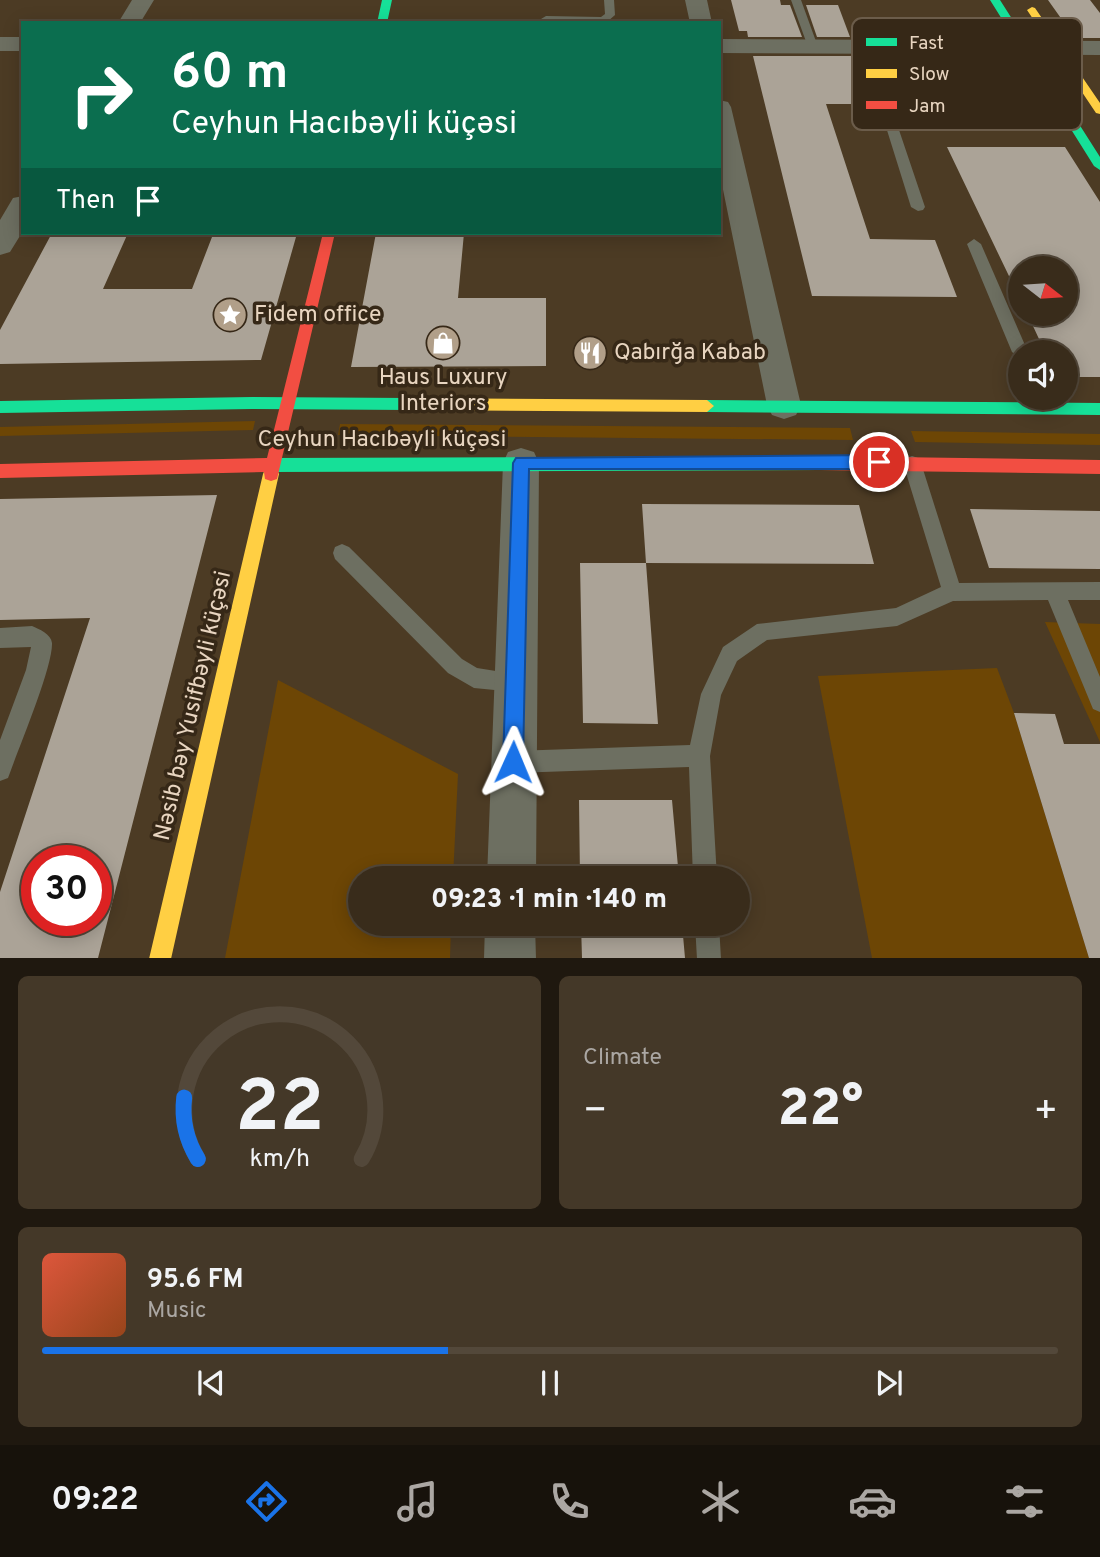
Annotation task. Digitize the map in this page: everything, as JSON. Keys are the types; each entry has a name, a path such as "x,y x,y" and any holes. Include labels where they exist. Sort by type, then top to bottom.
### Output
{"street":[{"path":"130,21 143,0"},
{"path":"382,21 387,0"},
{"path":"696,0 701,21"},
{"path":"995,0 1007,18"},
{"path":"1025,0 1037,18"},
{"path":"0,44 21,44"},
{"path":"721,46 852,47"},
{"path":"1082,48 1100,48"},
{"path":"1082,85 1100,111"},
{"path":"721,116 784,405"},
{"path":"1077,130 1100,166"},
{"path":"288,403 329,235"},
{"name":"Ceyhun Hacıbəyli küçəsi","path":"0,407 288,403 863,407 1008,403"},
{"name":"Nəsib bəy Yusifbəyli küçəsi","path":"160,958 288,403"},
{"name":"Ceyhun Hacıbəyli küçəsi","path":"1078,406 1100,409"},
{"path":"863,407 869,429"},
{"name":"Ceyhun Hacıbəyli küçəsi","path":"0,471 274,463 521,463 877,456 912,463 1100,467"},
{"path":"511,866 521,463"},
{"path":"510,936 510,958"}],"lane":[{"path":"545,19 603,20 610,15 609,0"},
{"path":"796,0 813,47"},
{"path":"893,130 918,207"},
{"path":"974,244 1015,340"},
{"path":"912,463 952,592"},
{"path":"342,553 455,666 474,678 515,682"},
{"path":"1054,591 1100,702"},
{"path":"704,866 699,756 711,694 730,654 764,631 897,617 952,592 1100,591"},
{"path":"0,638 32,636 42,643 36,670 0,770"},
{"path":"513,762 699,756"},
{"path":"708,936 709,958"}],"shaded area":[{"path":"255,421 253,430 0,436 0,427"},
{"path":"340,424 850,428 853,440 338,435"},
{"path":"911,431 1100,434 1100,445 915,442"},
{"path":"1045,622 1100,624 1100,742"},
{"path":"997,668 1014,713 1089,958 872,958 818,676"},
{"path":"278,680 458,774 454,866 348,866 348,936 451,936 450,958 225,958"}],"building":[{"path":"731,0 780,0 781,5 790,5 802,37 748,37 747,31 739,31"},
{"path":"1048,0 1090,0 1100,13 1100,38 1082,38 1082,18 1061,18"},
{"path":"806,5 838,5 850,37 817,37"},
{"path":"753,56 852,56 852,104 826,104 870,239 935,240 957,297 812,296"},
{"path":"947,147 1065,147 1100,202 1100,377 1078,377 1078,340 1039,340 1033,326 1078,326 1078,256 1008,256 1008,274"},
{"path":"51,235 127,235 103,289 192,289 212,237 296,237 261,360 0,364 0,330"},
{"path":"376,235 464,235 458,298 546,298 546,366 351,367"},
{"path":"217,495 112,904 112,845 21,845 21,936 104,936 98,958 0,958 0,892 90,618 0,620 0,499"},
{"path":"642,504 859,505 874,564 646,563"},
{"path":"970,509 1100,511 1100,569 989,568"},
{"path":"580,563 646,563 658,724 583,723"},
{"path":"1014,713 1055,714 1064,744 1100,744 1100,958 1089,958"},
{"path":"579,800 672,800 678,866 580,866"},
{"path":"581,936 683,936 685,958 582,958"}],"traffic: fast":[{"path":"382,21 387,0"},
{"path":"995,0 1006,18"},
{"path":"1077,130 1100,166"},
{"path":"0,407 252,403 409,404"},
{"path":"707,406 1100,409"},
{"path":"270,465 820,463"}],"traffic: slow":[{"path":"1032,10 1037,18"},
{"path":"1082,84 1100,111"},
{"path":"409,404 707,406"},
{"path":"160,958 271,474"}],"traffic: jam":[{"path":"271,474 329,235"},
{"path":"820,463 1100,467"},
{"path":"0,471 270,465"}],"place":[{"name":"Fidem office","path":"230,315"},
{"name":"Haus Luxury Interiors","path":"443,343"},
{"name":"Qabırğa Kabab","path":"590,353"}],"route":[{"path":"513,762 521,463 879,462"}]}
